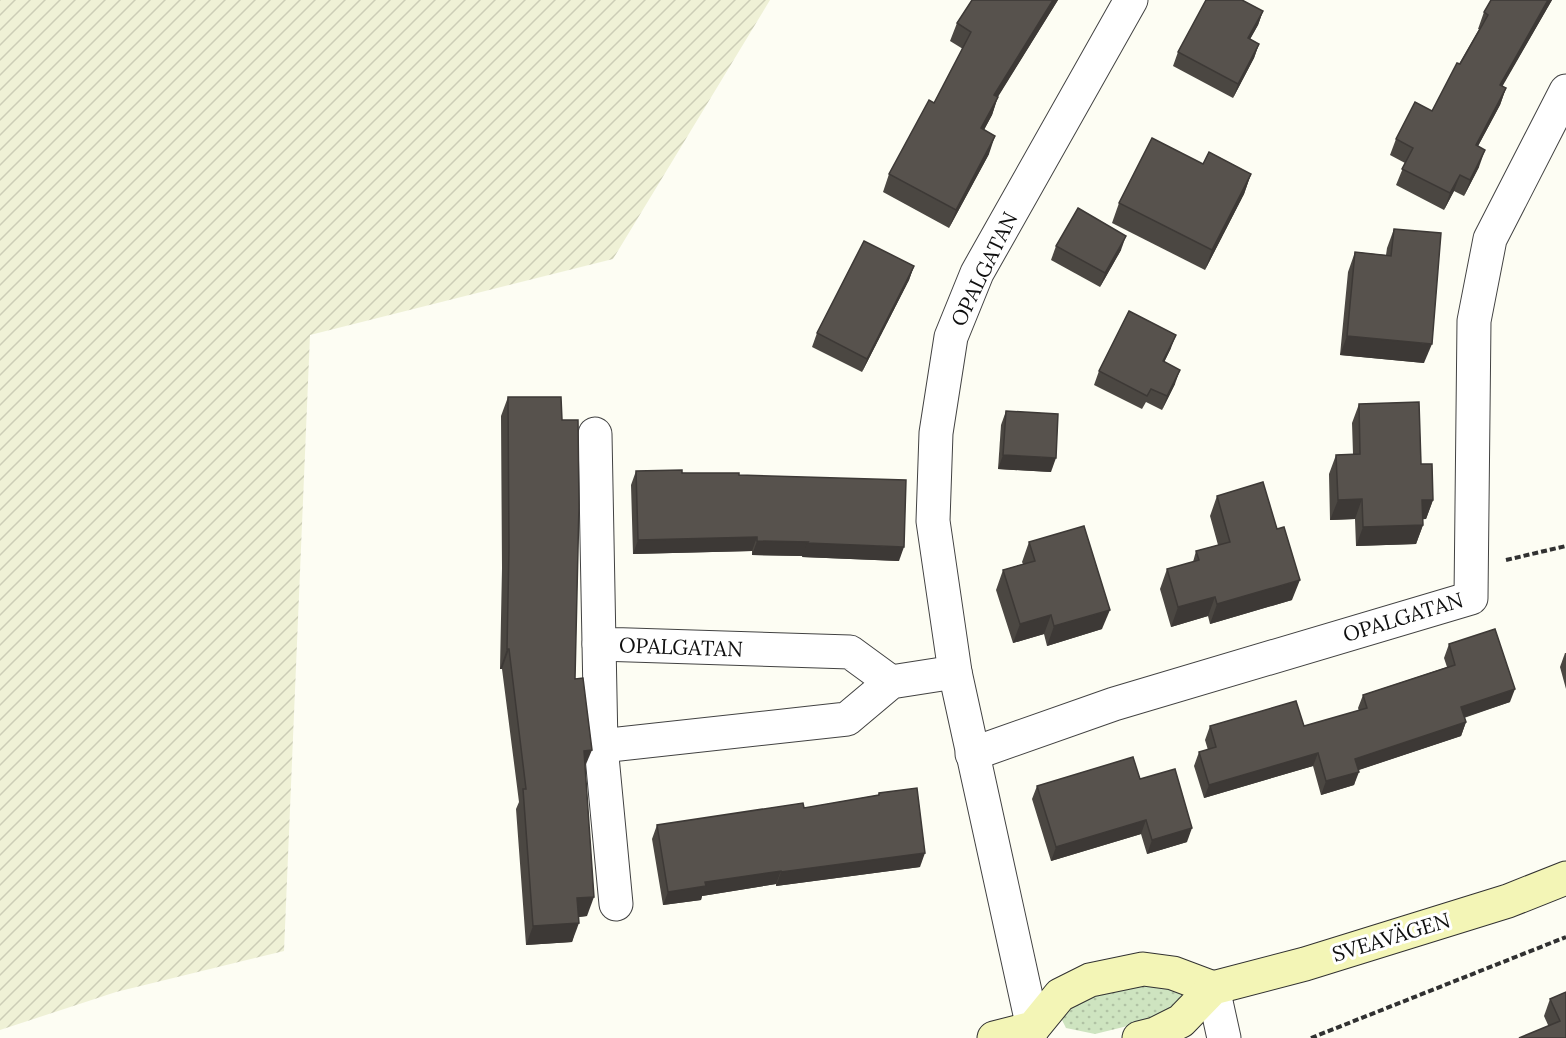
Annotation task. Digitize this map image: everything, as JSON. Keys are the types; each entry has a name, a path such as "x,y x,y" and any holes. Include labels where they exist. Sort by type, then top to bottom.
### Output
{"street":[{"name":"OPALGATAN","path":"1044,1033 972,754 955,672 933,521 936,433 951,337 977,273 1131,0"},
{"name":"OPALGATAN","path":"972,754 1114,704 1472,598 1474,321 1490,239 1566,91"},
{"name":"OPALGATAN","path":"595,434 598,645 850,652 891,682"},
{"path":"598,645 601,746 616,904"},
{"path":"601,746 847,718 891,682 955,672"},
{"name":"SVEAVÄGEN","path":"1213,988 1305,964 1508,901 1566,878"},
{"path":"994,1038 1044,1033 1060,995 1090,980 1143,969 1173,973 1213,988"},
{"path":"1139,1038 1155,1034 1181,1021 1213,988"},
{"path":"1213,988 1224,1038"}],"path":[{"path":"1473,568 1566,546"},
{"path":"1311,1038 1566,937"}],"green space":[{"path":"0,0 770,0 613,259 310,335 284,951 116,992 0,1030"},
{"path":"1152,981 1182,991 1183,995 1181,1003 1160,1018 1095,1034 1066,1028 1062,1020 1063,1015 1077,999"}],"building":[{"path":"972,0 1053,0 994,95 998,97 981,128 995,136 956,210 889,174 929,100 934,103 971,32 957,23"},
{"path":"1206,0 1242,0 1263,11 1248,38 1259,44 1238,84 1178,52"},
{"path":"1491,0 1548,0 1500,85 1506,88 1476,145 1485,150 1470,180 1460,175 1450,193 1402,169 1413,148 1396,139 1415,102 1432,111 1457,63 1460,64 1488,15 1484,12"},
{"path":"1152,138 1203,164 1209,152 1251,174 1212,250 1119,203"},
{"path":"1078,208 1126,236 1105,273 1056,246"},
{"path":"1394,229 1441,233 1432,344 1347,336 1355,252 1391,256"},
{"path":"864,241 914,266 867,359 817,333"},
{"path":"1129,311 1176,335 1163,361 1180,370 1167,396 1151,389 1147,396 1099,371"},
{"path":"508,397 561,397 562,420 578,420 579,505 575,679 583,678 592,750 584,751 594,897 577,898 579,923 533,926 523,789 526,789 509,649 507,649"},
{"path":"1419,402 1421,464 1432,464 1433,500 1422,500 1423,525 1363,527 1362,499 1338,500 1336,455 1360,454 1359,404"},
{"path":"1006,411 1058,414 1056,458 1003,455"},
{"path":"682,470 682,473 906,480 904,547 757,541 757,537 638,540 636,471"},
{"path":"1263,482 1277,529 1284,527 1300,580 1217,604 1215,597 1178,607 1167,569 1199,560 1196,551 1230,542 1217,496"},
{"path":"1084,526 1110,610 1054,626 1051,615 1020,624 1003,570 1035,561 1029,542"},
{"path":"1495,629 1515,689 1461,707 1466,722 1355,759 1359,772 1326,781 1318,753 1209,785 1199,752 1216,747 1210,726 1296,701 1304,726 1367,708 1363,695 1455,665 1449,644"},
{"path":"1133,757 1140,779 1175,769 1192,828 1152,840 1146,820 1056,847 1037,786"},
{"path":"917,788 925,853 705,882 706,886 668,892 657,825 803,803 804,808"},
{"path":"1566,992 1566,1038 1519,1038 1560,1021 1550,999"}]}
